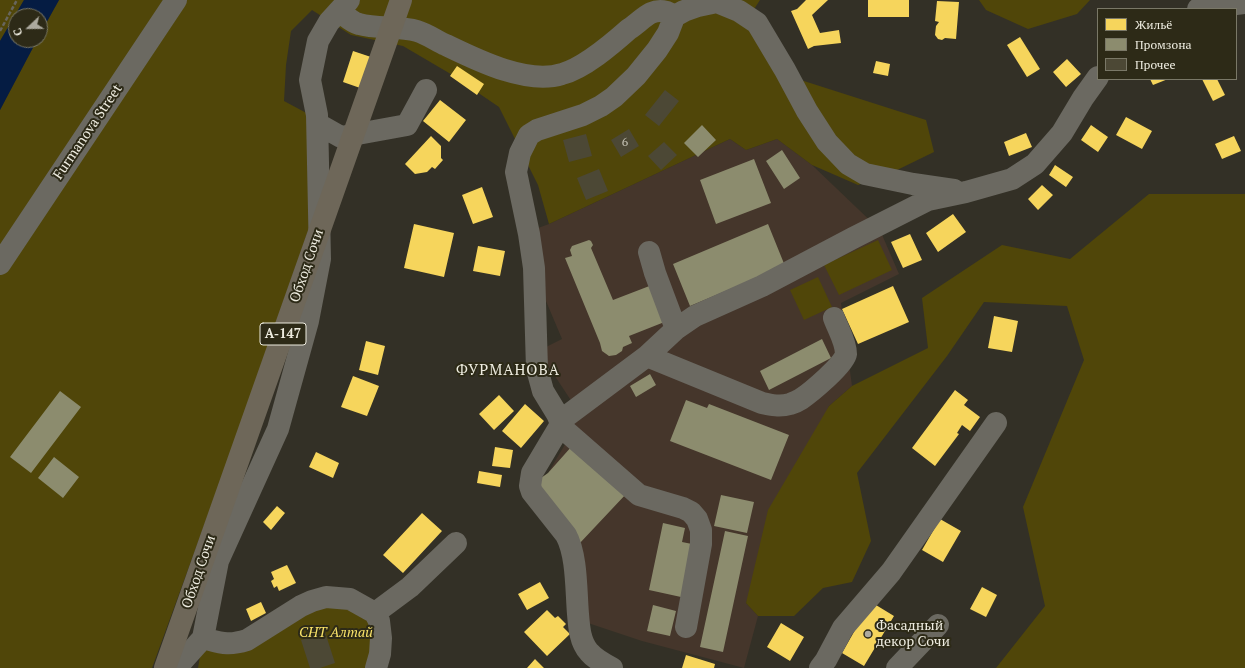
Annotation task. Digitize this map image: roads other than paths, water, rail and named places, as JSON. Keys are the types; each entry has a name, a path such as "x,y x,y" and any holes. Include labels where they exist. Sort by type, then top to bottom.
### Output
{"highway":[{"name":"Обход Сочи","path":"165,668 401,0"}],"street":[{"name":"Furmanova Street","path":"0,264 176,0"},
{"path":"673,17 698,6 717,2 740,10 757,23 807,111 827,142 848,164 865,174 914,184 966,192"},
{"path":"1206,8 1245,3"},
{"path":"344,6 344,14 348,19 360,24 416,30 458,51 509,72 545,77 560,75 575,70 608,46 643,17 653,12 668,12 673,17"},
{"path":"176,668 203,638 218,562 278,429 308,321 320,259 318,124 310,80 318,41 329,22 344,6"},
{"path":"673,17 668,33 657,50 636,76 614,97 601,106 583,115 537,130 529,135 520,153 516,172 529,234 534,268 537,369 543,391 558,414 560,423 639,495 683,508 691,512 697,519 701,530 701,544 686,627"},
{"path":"612,668 596,659 589,652 582,640 570,542 532,492 530,486 532,473 560,423 647,356 676,329 695,316 762,286 928,200 966,192 1012,179 1035,164 1062,133 1083,98 1097,78"},
{"path":"318,124 341,137 407,125 426,90"},
{"path":"649,252 655,273 676,329"},
{"path":"647,356 762,403 776,406 789,404 800,400 845,359 845,346 834,318"},
{"path":"825,667 843,628 891,572 996,423"},
{"path":"376,613 410,587 456,543"},
{"path":"203,638 227,644 237,643 247,640 301,606 326,597 350,598 376,613 379,621 381,638 380,654 376,668"},
{"path":"897,668 938,625"}],"water":[{"path":"24,0 59,0 48,20 48,8 19,8"},
{"path":"8,27 8,48 33,48 0,110 0,41"}],"place":[{"name":"Фасадный декор Сочи","path":"868,634"}],"district":[{"name":"ФУРМАНОВА","path":"508,371"}],"park label":[{"name":"СНТ Алтай","path":"336,633"}]}
